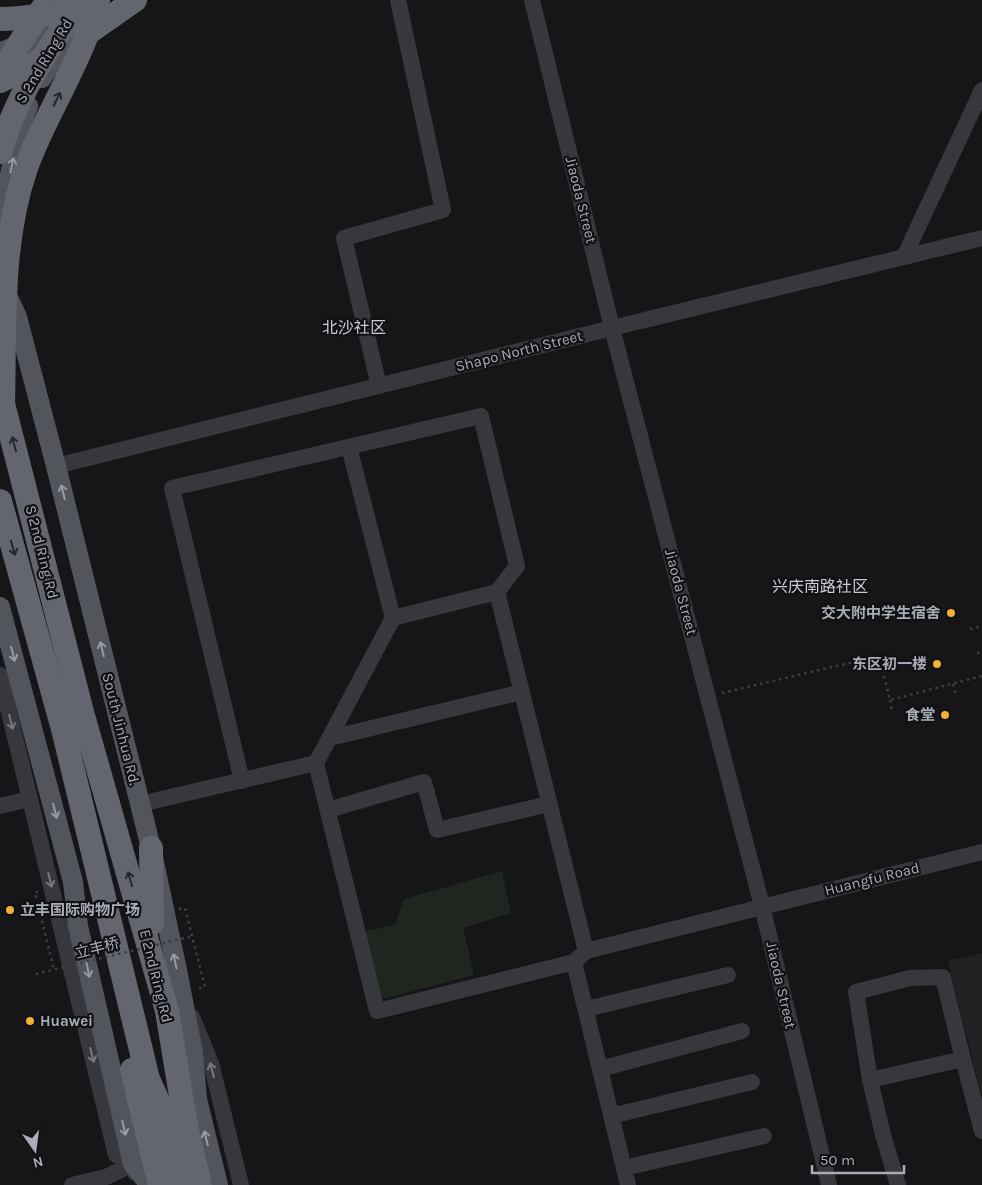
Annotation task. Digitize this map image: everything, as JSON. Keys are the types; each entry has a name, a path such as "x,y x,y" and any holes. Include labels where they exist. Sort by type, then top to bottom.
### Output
{"highway":[{"name":"S 2nd Ring Rd","path":"0,81 15,50 48,0"},
{"name":"S 2nd Ring Rd","path":"0,152 14,113 31,77 82,0"},
{"name":"S 2nd Ring Rd","path":"82,712 1,399 8,261 13,218 26,169 36,143 81,51 98,0"},
{"path":"0,19 53,13 98,0"},
{"path":"0,81 66,47 135,0"},
{"name":"S 2nd Ring Rd","path":"0,501 63,729"},
{"name":"E 2nd Ring Rd","path":"82,712 152,955 166,1011 182,1185"},
{"name":"E 2nd Ring Rd","path":"63,729 148,1079 176,1123 200,1185"},
{"path":"151,848 152,955"},
{"path":"109,918 122,1025 160,1185"},
{"path":"166,1011 193,1053"}],"main road":[{"path":"0,52 76,21 108,0"},
{"path":"17,317 5,256 5,197 21,125 31,96 47,68 73,40 118,0"},
{"name":"South Jinhua Rd.","path":"0,279 17,317 151,848 193,1053 197,1099 218,1185"},
{"path":"0,607 73,882 78,926 132,1164 150,1185"}],"street":[{"path":"379,386 344,238 443,210 398,0"},
{"name":"Jiaoda Street","path":"532,0 612,328 762,906 825,1184"},
{"path":"904,257 982,90"},
{"name":"Shapo North Street","path":"56,466 982,238"},
{"path":"242,781 172,488 481,416 517,566 497,592 393,618"},
{"path":"349,446 393,618 316,763 328,810 424,782 437,830 549,804"},
{"path":"497,592 549,804 580,956 586,1009 628,1185"},
{"path":"0,674 116,1155 132,1164 139,1185"},
{"path":"330,738 522,692"},
{"path":"140,804 316,763"},
{"path":"0,806 30,799"},
{"name":"Huangfu Road","path":"328,810 376,1011 762,906 982,852"},
{"path":"586,1009 728,975"},
{"path":"898,1185 883,1135 870,1080 856,992 910,978 943,977 982,1131"},
{"path":"182,993 211,1063 241,1185"},
{"path":"600,1069 742,1031"},
{"path":"870,1080 963,1059"},
{"path":"611,1116 752,1082"},
{"path":"624,1168 764,1136"},
{"path":"72,1185 106,1177 132,1164"}],"path":[{"path":"970,629 982,626"},
{"path":"977,653 982,652"},
{"path":"708,696 880,656 892,711"},
{"path":"890,700 982,676"},
{"path":"953,684 956,698"},
{"path":"35,892 54,970"},
{"path":"186,908 205,987"},
{"name":"立丰桥","path":"36,974 193,936"}],"shaded area":[{"path":"502,871 511,913 463,928 474,975 383,999 363,931 395,925 404,899"},
{"path":"982,953 982,1097 948,961"}],"place":[{"name":"交大附中学生宿舍","path":"951,613"},
{"name":"东区初一楼","path":"937,664"},
{"name":"食堂","path":"945,715"},
{"name":"立丰国际购物广场","path":"10,910"},
{"name":"Huawei","path":"30,1021"}],"district":[{"name":"北沙社区","path":"354,327"},
{"name":"兴庆南路社区","path":"820,586"}]}
